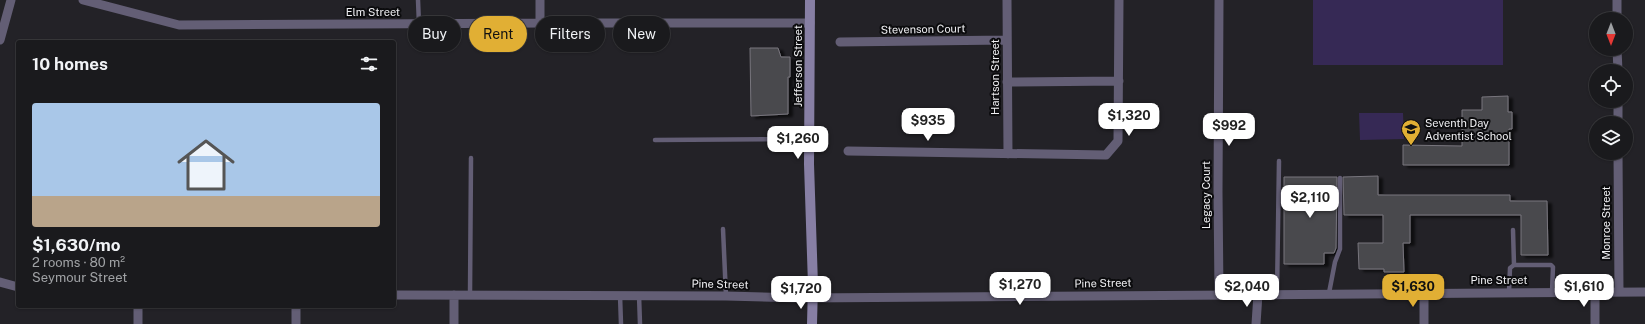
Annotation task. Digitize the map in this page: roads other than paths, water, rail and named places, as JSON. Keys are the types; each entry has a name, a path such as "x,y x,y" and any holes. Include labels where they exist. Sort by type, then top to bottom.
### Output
{"main road":[{"name":"Jefferson Street","path":"810,0 812,324"}],"street":[{"path":"0,40 11,0"},
{"name":"Elm Street","path":"83,0 179,26 408,24"},
{"path":"540,0 540,16"},
{"name":"Hartson Street","path":"1007,0 1008,154"},
{"path":"848,151 1106,155 1118,141 1119,0"},
{"name":"Legacy Court","path":"1219,0 1219,294"},
{"path":"1617,0 1617,12"},
{"name":"Elm Street","path":"461,24 535,23"},
{"name":"Elm Street","path":"605,23 810,23"},
{"name":"Stevenson Court","path":"840,42 1007,40"},
{"path":"1007,82 1118,81"},
{"name":"Monroe Street","path":"1618,160 1619,292"},
{"path":"0,282 16,286"},
{"path":"1595,292 1595,324"},
{"name":"Pine Street","path":"396,295 812,297 1645,292"},
{"path":"1424,293 1424,324"},
{"path":"1256,324 1258,294"},
{"path":"454,295 454,324"},
{"path":"138,308 138,324"},
{"path":"296,308 296,324"}],"lane":[{"path":"418,0 419,16"},
{"path":"655,140 810,139"},
{"path":"470,295 471,158"},
{"path":"1277,294 1278,161"},
{"path":"1329,293 1335,262 1340,249 1340,178"},
{"path":"723,229 726,296"},
{"path":"1513,230 1514,265"},
{"path":"1509,292 1510,268 1514,265 1551,265 1553,267 1552,292"},
{"path":"620,295 621,324"},
{"path":"639,295 640,324"}],"place":[{"name":"Seventh Day Adventist School","path":"1411,146"}]}
